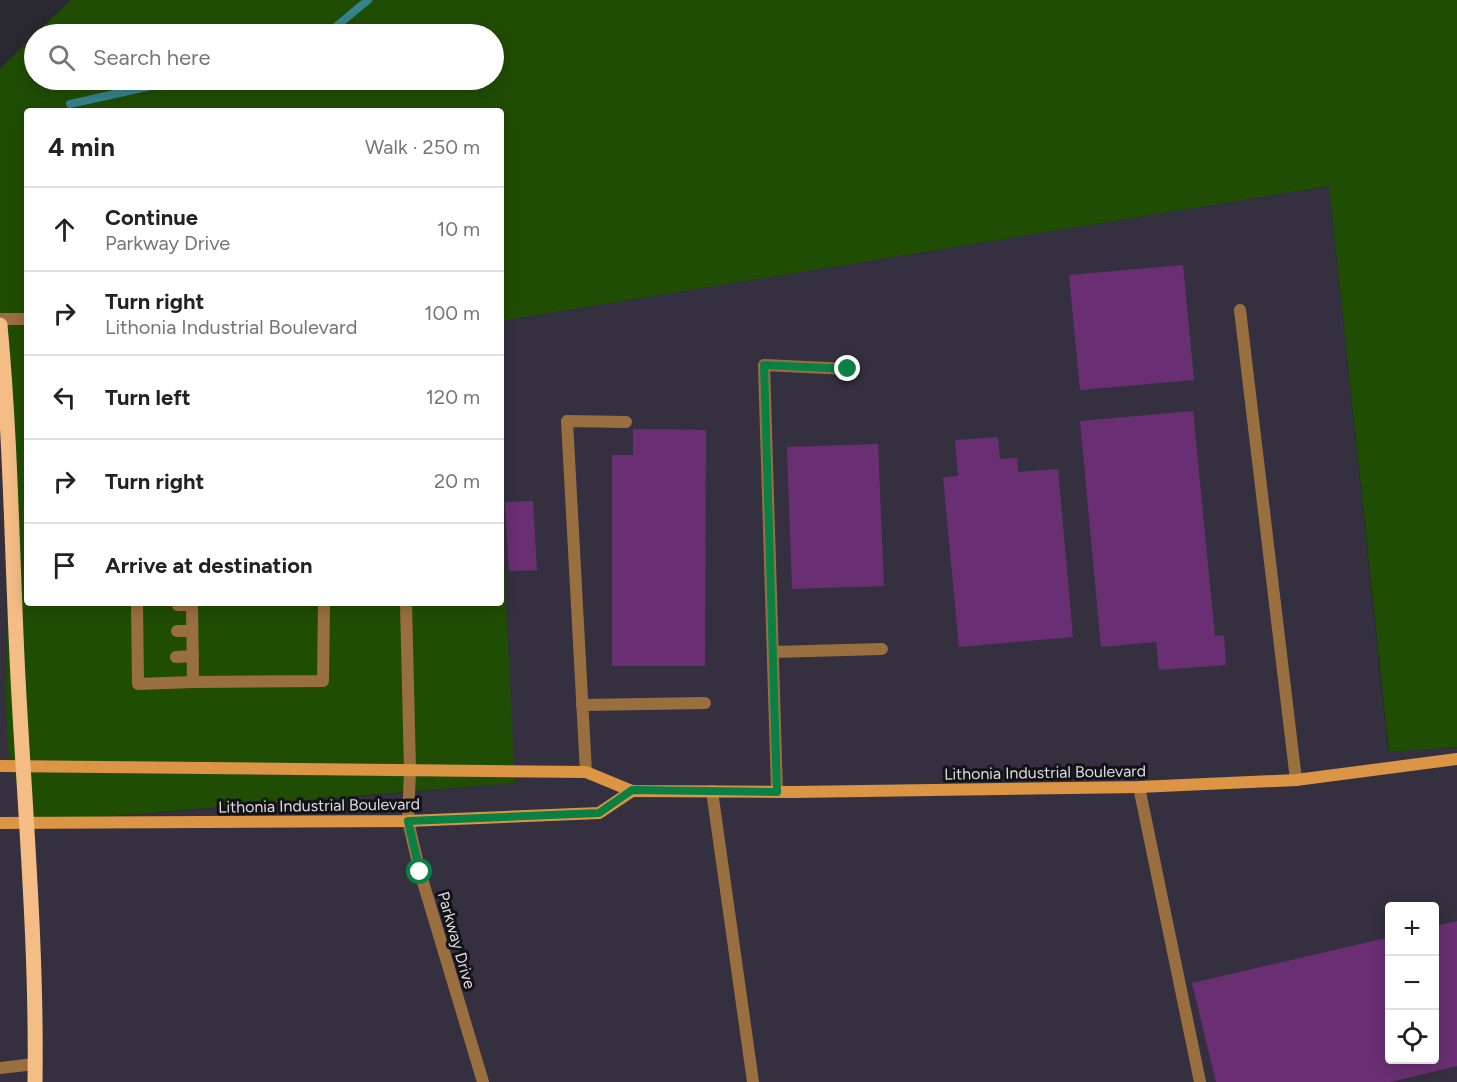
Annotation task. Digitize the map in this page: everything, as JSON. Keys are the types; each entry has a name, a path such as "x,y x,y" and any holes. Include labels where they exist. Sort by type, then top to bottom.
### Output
{"main road":[{"path":"0,325 7,403 22,766 36,1007 35,1082"},
{"name":"Lithonia Industrial Boulevard","path":"0,766 586,772 632,790 777,792 1139,787 1296,780 1457,759"},
{"name":"Lithonia Industrial Boulevard","path":"0,823 408,821 599,813 632,790"}],"street":[{"path":"1240,310 1296,780"},
{"path":"0,319 24,319"},
{"path":"777,792 764,365 848,369"},
{"path":"586,772 567,421 626,422"},
{"path":"140,606 141,658 138,684 323,681 324,606"},
{"path":"192,606 193,682"},
{"name":"Parkway Drive","path":"406,606 410,770 408,821 426,894 483,1082"},
{"path":"177,631 192,631"},
{"path":"773,652 882,649"},
{"path":"176,657 193,656"},
{"path":"582,705 705,703"},
{"path":"1139,787 1200,1082"},
{"path":"712,791 753,1082"},
{"path":"0,1068 35,1064"}],"shaded area":[{"path":"1329,186 1388,752 1457,747 1457,1082 0,1082 0,368 7,585 8,750 26,823 514,783 504,565 504,321"}],"green space":[{"path":"71,0 1457,0 1457,747 1389,752 1329,186 504,321 504,108 24,108 24,606 504,606 504,561 515,783 26,823 8,750 6,710 7,585 0,368 0,69 24,45 24,90 504,90 504,24 46,24"}],"building":[{"path":"1183,265 1194,380 1080,390 1069,275"},
{"path":"1193,411 1215,636 1224,635 1226,665 1159,670 1156,642 1101,647 1080,421"},
{"path":"633,429 706,430 705,666 612,666 612,455 633,455"},
{"path":"998,437 1000,459 1017,458 1018,472 1058,469 1073,637 959,647 943,477 958,476 955,440"},
{"path":"878,444 884,586 792,589 787,447"},
{"path":"533,501 537,570 509,571 505,502"},
{"path":"1457,921 1457,1066 1390,1082 1216,1082 1192,983 1385,938 1385,1064 1439,1064 1439,925"}],"waterway":[{"path":"339,24 368,0"},
{"path":"70,104 133,90"}],"route":[{"path":"420,872 408,821 599,813 632,790 777,792 764,365 848,369"}]}
